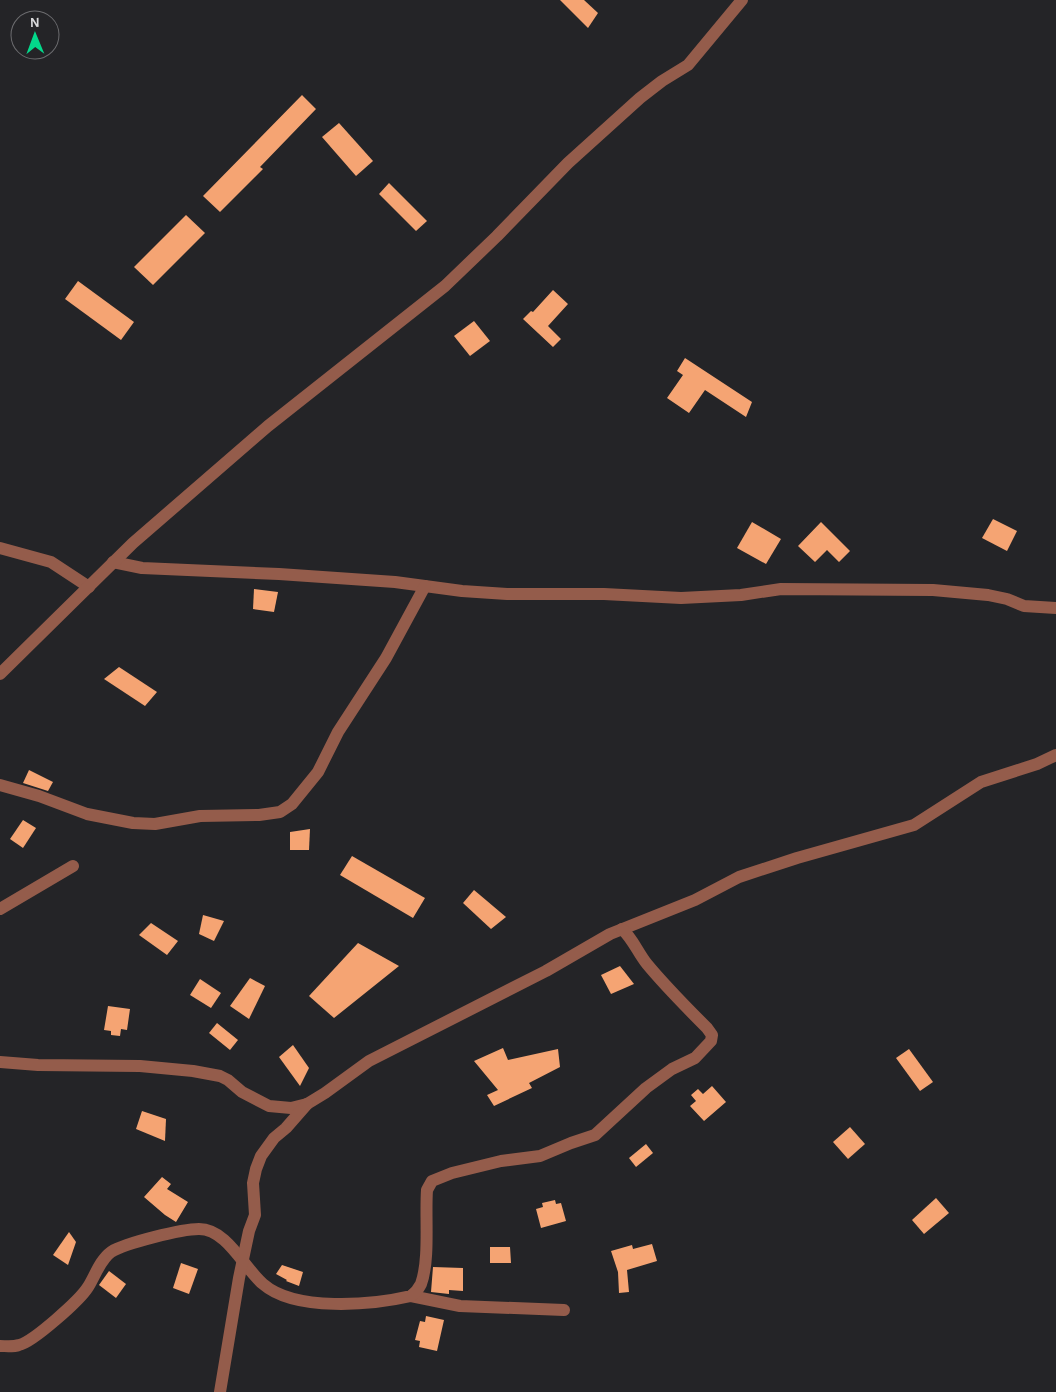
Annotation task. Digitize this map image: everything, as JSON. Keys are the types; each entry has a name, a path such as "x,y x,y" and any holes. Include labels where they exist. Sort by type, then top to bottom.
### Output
{"street":[{"path":"0,674 139,538 268,426 445,286 568,163 640,98 662,81 688,65 742,0"},
{"path":"0,548 50,562 89,587"},
{"path":"113,562 142,568 280,574 395,582 462,591 507,594 604,594 680,598 741,595 781,589 933,590 988,595 1007,599 1024,606 1056,608"},
{"path":"0,785 39,796 87,814 133,823 155,824 200,816 259,815 280,812 292,804 318,772 338,732 386,658 425,586"},
{"path":"220,1392 242,1261 255,1215 253,1183 261,1156 274,1138 286,1128 307,1104 369,1061 546,971 610,934 694,900 739,877 796,858 914,825 981,782 1037,764 1056,755"},
{"path":"0,909 73,866"},
{"path":"411,1296 417,1291 421,1283 425,1256 427,1190 432,1181 452,1173 501,1161 540,1156 595,1135 646,1088 672,1069 695,1058 711,1041 712,1035 707,1028 667,989 644,960 630,937 622,929"},
{"path":"0,1062 38,1065 140,1066 186,1070 220,1076 242,1092 269,1106 291,1108 307,1104"},
{"path":"0,1346 20,1345 37,1335 88,1288 96,1271 111,1252 131,1244 199,1229 211,1231 227,1242 264,1285 276,1292 298,1300 326,1304 354,1304 411,1296 460,1306 564,1310"}],"building":[{"path":"560,0 584,0 598,13 588,28"},
{"path":"302,95 316,109 260,167 263,169 220,212 203,196"},
{"path":"339,123 373,161 356,176 322,137"},
{"path":"389,183 427,221 416,231 379,194"},
{"path":"186,215 205,233 153,285 134,267"},
{"path":"78,281 134,322 121,340 65,299"},
{"path":"553,290 568,304 548,326 561,339 553,347 523,319 531,311 533,312"},
{"path":"474,321 490,341 470,356 454,336"},
{"path":"685,358 752,402 746,417 705,390 689,413 667,398 683,375 677,371"},
{"path":"993,519 1017,531 1007,551 982,538"},
{"path":"752,522 781,539 766,564 737,548"},
{"path":"821,522 850,551 839,562 827,550 815,562 798,546"},
{"path":"254,589 278,592 274,612 253,609"},
{"path":"119,667 157,692 145,706 104,679"},
{"path":"29,770 53,782 48,791 23,783"},
{"path":"23,820 36,828 23,848 10,839"},
{"path":"310,829 309,850 290,850 290,832"},
{"path":"352,856 425,898 413,918 340,875"},
{"path":"474,890 506,917 491,929 463,903"},
{"path":"203,915 224,921 214,941 199,934"},
{"path":"151,923 178,941 167,955 139,935"},
{"path":"358,943 399,966 334,1018 309,996"},
{"path":"620,966 634,984 611,994 601,975"},
{"path":"250,978 265,986 249,1019 230,1006"},
{"path":"200,979 221,993 211,1008 190,995"},
{"path":"108,1006 130,1009 127,1030 121,1029 120,1036 111,1035 111,1031 104,1030"},
{"path":"217,1023 238,1040 230,1050 209,1033"},
{"path":"293,1045 309,1068 300,1086 279,1057"},
{"path":"503,1048 508,1060 558,1049 560,1067 529,1083 532,1088 494,1106 487,1095 498,1090 474,1061"},
{"path":"909,1049 933,1082 920,1091 896,1058"},
{"path":"712,1086 726,1102 704,1121 690,1106 696,1101 691,1095 698,1089 703,1094"},
{"path":"142,1111 166,1119 165,1141 136,1129"},
{"path":"850,1127 865,1144 848,1159 833,1142"},
{"path":"646,1144 653,1153 636,1167 629,1158"},
{"path":"162,1177 171,1184 167,1189 188,1202 176,1222 144,1197"},
{"path":"936,1198 949,1213 924,1234 912,1220"},
{"path":"555,1200 556,1204 561,1203 566,1221 541,1228 536,1209 543,1207 542,1203"},
{"path":"69,1232 76,1242 68,1265 53,1255"},
{"path":"652,1244 657,1261 627,1270 629,1292 619,1293 618,1272 611,1251 632,1245 633,1249"},
{"path":"490,1247 510,1247 511,1263 490,1263"},
{"path":"181,1263 198,1269 189,1294 173,1288"},
{"path":"282,1265 303,1272 299,1286 286,1281 276,1274"},
{"path":"433,1267 463,1268 463,1291 449,1290 449,1294 431,1292"},
{"path":"109,1271 126,1284 116,1298 99,1285"},
{"path":"426,1316 444,1320 437,1351 419,1347 420,1341 415,1340 420,1321 425,1322"}]}
